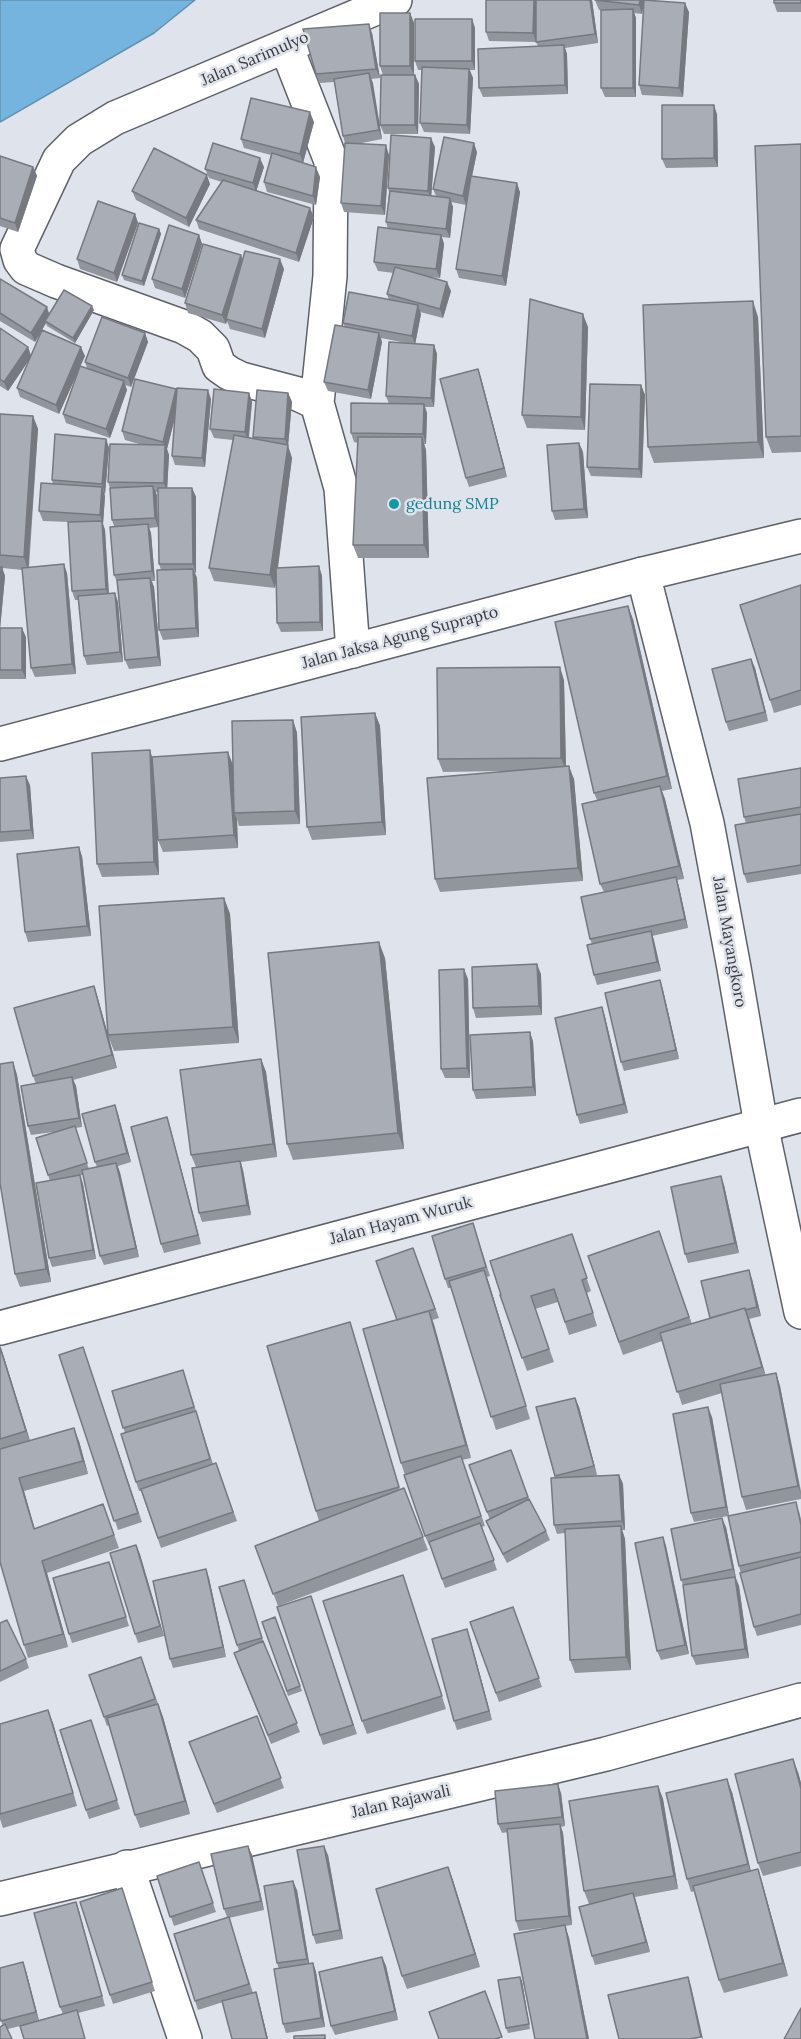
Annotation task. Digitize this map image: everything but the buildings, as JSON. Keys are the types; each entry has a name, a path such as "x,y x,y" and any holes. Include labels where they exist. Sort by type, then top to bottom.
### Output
{"street":[{"name":"Jalan Sarimulyo","path":"317,403 298,394 241,379 219,366 213,349 200,336 184,327 26,268 20,260 18,249 59,160 79,140 115,118 395,0"},
{"path":"286,46 331,161 330,276 317,403 341,488 353,651"},
{"name":"Jalan Jaksa Agung Suprapto","path":"0,744 643,574 801,536"},
{"name":"Jalan Mayangkoro","path":"643,574 707,823 761,1125 801,1312"},
{"name":"Jalan Hayam Wuruk","path":"0,1328 801,1114"},
{"name":"Jalan Rajawali","path":"0,1899 606,1754 801,1700"},
{"path":"127,1867 185,2039"}],"water":[{"path":"0,0 195,0 154,33 0,122"}],"place":[{"name":"gedung SMP","path":"394,504"}]}
